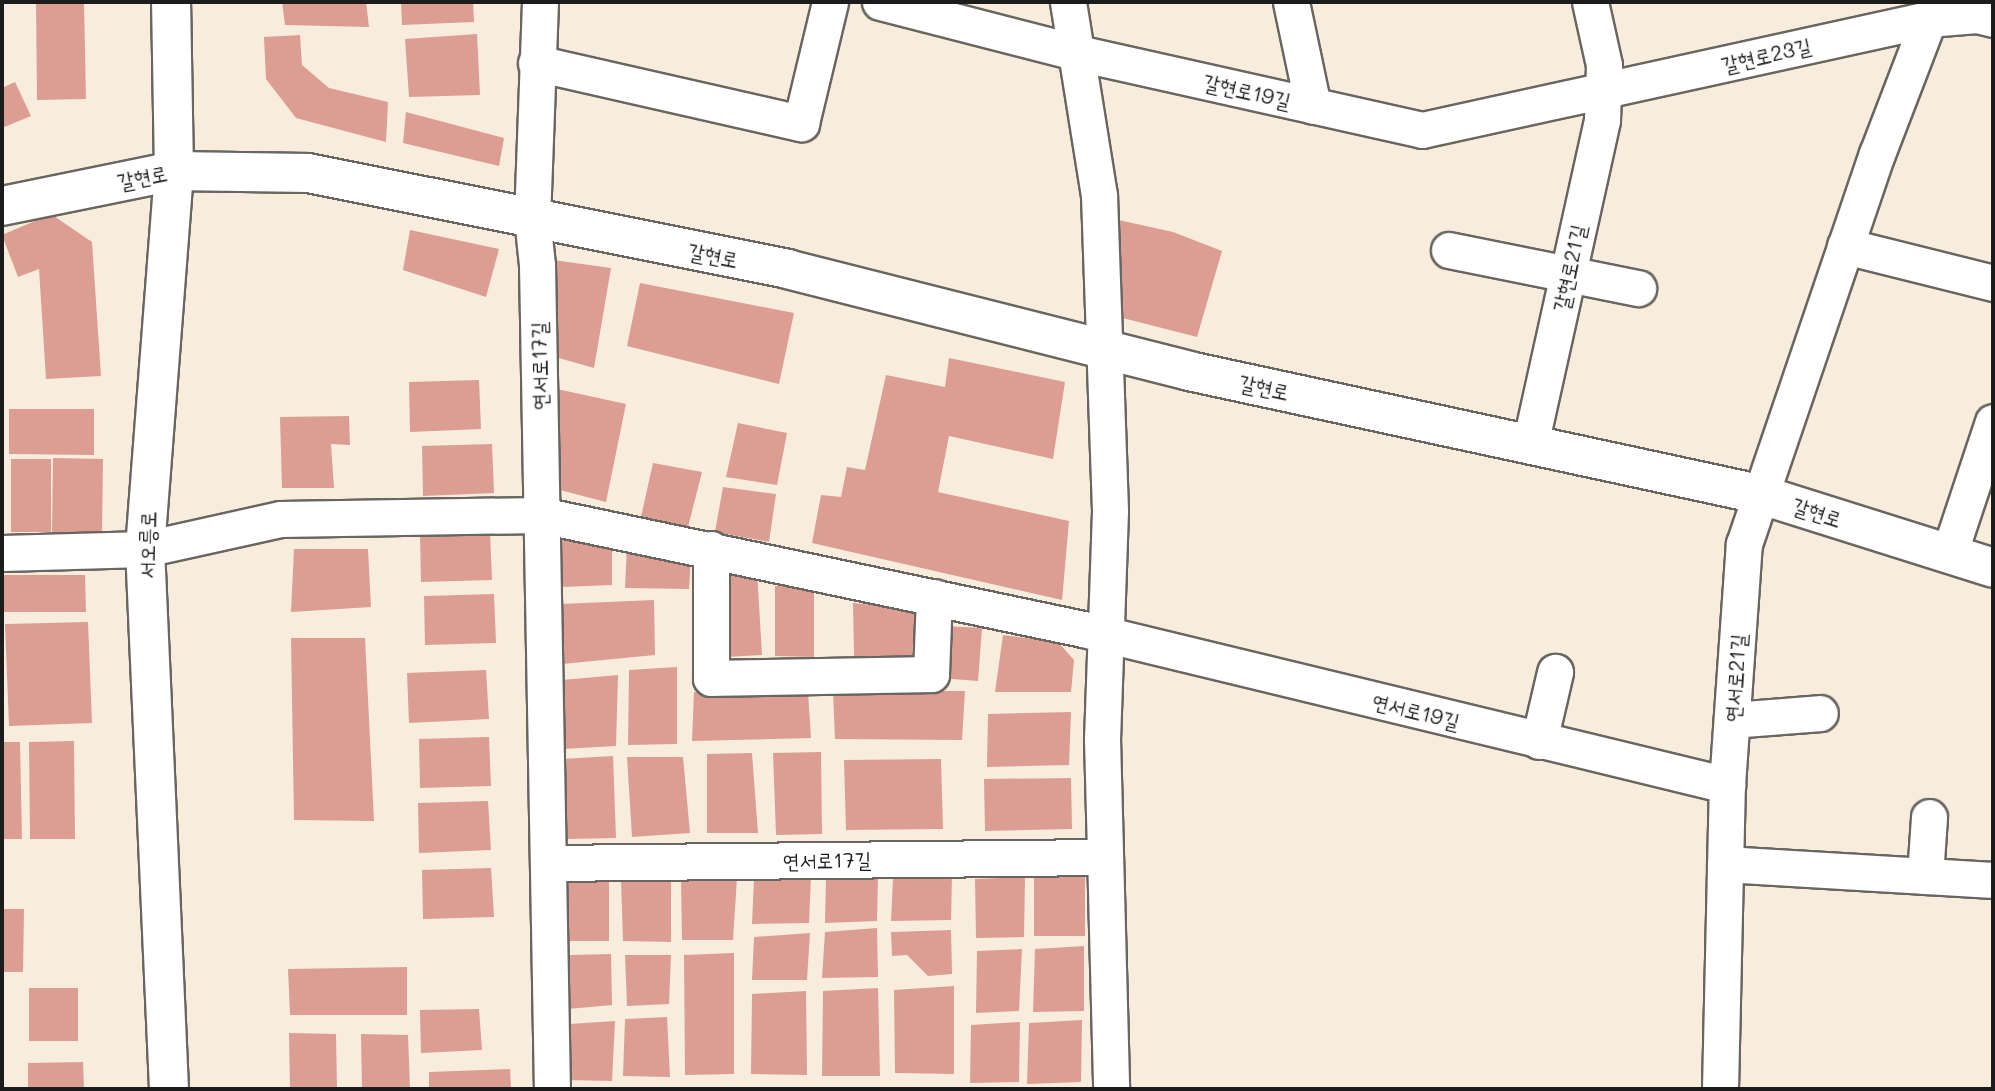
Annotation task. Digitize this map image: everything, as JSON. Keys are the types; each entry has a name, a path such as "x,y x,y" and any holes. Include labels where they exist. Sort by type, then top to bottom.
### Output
{"main road":[{"name":"서오릉로","path":"169,1089 145,549 174,170 171,2"},
{"name":"갈현로","path":"2,206 174,170 309,173 787,269 1101,346 1189,371 1759,494 1993,568"}],"street":[{"path":"532,218 540,2"},
{"path":"536,63 801,122 830,2"},
{"name":"갈현로19길","path":"880,2 1078,53 1312,106 1291,2"},
{"path":"1068,2 1099,195 1101,346 1110,510 1102,738 1111,1089"},
{"name":"갈현로21길","path":"1530,445 1602,120 1604,65 1590,2"},
{"path":"1759,494 1845,246 1932,10"},
{"name":"갈현로23길","path":"1604,91 1932,10 1993,19"},
{"path":"1312,106 1422,130 1604,91"},
{"name":"연서로17길","path":"532,218 537,265 552,1089"},
{"path":"1845,246 1993,283"},
{"path":"1449,250 1638,288"},
{"path":"1949,554 1993,422"},
{"name":"연서로21길","path":"1721,1089 1727,785 1744,544 1759,494"},
{"path":"2,553 145,549 280,519 541,514 1106,636"},
{"path":"711,549 711,678 931,674 934,597"},
{"name":"연서로19길","path":"1106,636 1727,785"},
{"path":"1539,741 1555,671"},
{"path":"1732,720 1821,713"},
{"path":"1925,876 1928,817"},
{"name":"연서로17길","path":"548,863 1105,856"},
{"path":"1725,864 1993,880"},
{"path":"1705,1089 1721,1089"}],"building":[{"path":"36,2 84,2 86,99 37,100"},
{"path":"282,2 366,2 369,27 285,25"},
{"path":"401,2 473,2 474,22 402,25"},
{"path":"477,34 480,95 409,97 405,39"},
{"path":"300,35 302,65 329,88 388,102 386,142 296,118 266,79 264,37"},
{"path":"15,82 31,116 2,128 2,88"},
{"path":"406,112 504,138 499,166 403,143"},
{"path":"51,214 92,242 101,376 46,379 39,269 18,277 2,235"},
{"path":"1114,219 1173,232 1222,251 1197,337 1115,316"},
{"path":"410,230 499,249 486,297 403,270"},
{"path":"553,260 611,268 594,368 555,357"},
{"path":"640,283 794,313 779,384 627,346"},
{"path":"949,358 1065,382 1053,459 949,436 938,492 1069,521 1062,600 812,543 821,495 841,497 847,467 865,470 886,375 945,387"},
{"path":"479,380 481,429 410,432 409,382"},
{"path":"557,389 626,404 606,502 556,489"},
{"path":"9,409 94,409 94,455 9,454"},
{"path":"349,416 350,445 331,444 334,488 282,488 280,417"},
{"path":"738,423 787,433 777,485 726,477"},
{"path":"492,444 494,493 423,496 422,446"},
{"path":"53,458 103,459 102,535 52,534"},
{"path":"11,459 51,459 51,532 11,532"},
{"path":"653,463 702,472 688,527 641,517"},
{"path":"723,487 776,494 769,542 715,532"},
{"path":"490,531 492,580 421,582 420,533"},
{"path":"561,535 612,538 612,585 562,587"},
{"path":"627,546 691,556 689,589 625,588"},
{"path":"294,549 368,549 371,607 291,612"},
{"path":"757,571 762,655 726,657 721,572"},
{"path":"2,575 85,575 86,612 2,612"},
{"path":"775,586 814,586 814,657 775,656"},
{"path":"494,594 496,643 425,645 424,596"},
{"path":"654,600 655,655 562,664 560,604"},
{"path":"853,603 915,609 912,661 854,656"},
{"path":"88,622 92,723 9,726 5,624"},
{"path":"945,626 982,628 978,681 940,678"},
{"path":"1003,635 1058,642 1074,660 1071,692 995,692"},
{"path":"291,638 365,638 374,821 294,820"},
{"path":"677,667 677,744 628,745 629,670"},
{"path":"486,670 489,719 409,723 407,673"},
{"path":"618,675 616,746 563,749 562,680"},
{"path":"808,691 811,738 692,741 694,692"},
{"path":"833,691 965,691 962,740 835,739"},
{"path":"1071,712 1069,765 987,767 988,714"},
{"path":"489,737 491,786 420,788 419,739"},
{"path":"74,741 75,839 30,839 29,742"},
{"path":"2,742 20,742 22,839 2,839"},
{"path":"821,752 822,834 776,835 773,753"},
{"path":"752,753 758,833 707,833 707,754"},
{"path":"613,756 616,838 565,839 561,759"},
{"path":"627,757 683,757 690,833 632,837"},
{"path":"941,759 943,829 846,830 844,760"},
{"path":"1071,778 1072,829 985,831 984,779"},
{"path":"488,801 491,850 419,853 418,803"},
{"path":"491,868 494,917 423,919 422,870"},
{"path":"1085,874 1085,936 1034,936 1034,877"},
{"path":"952,875 951,920 891,921 893,878"},
{"path":"737,877 733,940 682,940 681,879"},
{"path":"811,877 809,923 752,924 754,879"},
{"path":"1025,877 1024,937 976,938 975,879"},
{"path":"826,879 878,879 877,921 825,923"},
{"path":"609,880 609,941 565,941 566,882"},
{"path":"621,880 671,880 671,942 623,941"},
{"path":"2,909 24,909 23,972 2,972"},
{"path":"877,928 878,977 822,978 825,932"},
{"path":"951,930 952,974 928,976 907,955 892,956 891,932"},
{"path":"810,933 807,980 752,980 754,937"},
{"path":"1084,946 1084,1011 1033,1012 1035,949"},
{"path":"1022,949 1019,1011 976,1013 977,951"},
{"path":"734,953 734,1074 685,1075 684,955"},
{"path":"611,954 612,1005 568,1009 570,955"},
{"path":"625,955 671,955 669,1004 627,1006"},
{"path":"407,967 407,1015 290,1015 288,969"},
{"path":"954,986 954,1074 895,1073 894,990"},
{"path":"29,988 78,988 78,1041 29,1041"},
{"path":"878,988 880,1076 822,1076 823,991"},
{"path":"806,991 807,1075 751,1074 752,994"},
{"path":"479,1009 482,1050 421,1053 420,1010"},
{"path":"667,1017 670,1077 623,1076 625,1019"},
{"path":"1082,1020 1081,1082 1027,1084 1029,1023"},
{"path":"615,1021 612,1081 567,1080 569,1024"},
{"path":"1020,1022 1019,1082 970,1083 971,1025"},
{"path":"289,1033 336,1034 337,1089 290,1089"},
{"path":"361,1034 408,1035 410,1089 362,1089"},
{"path":"83,1062 84,1089 28,1089 28,1063"},
{"path":"510,1069 511,1089 429,1089 429,1072"}]}
